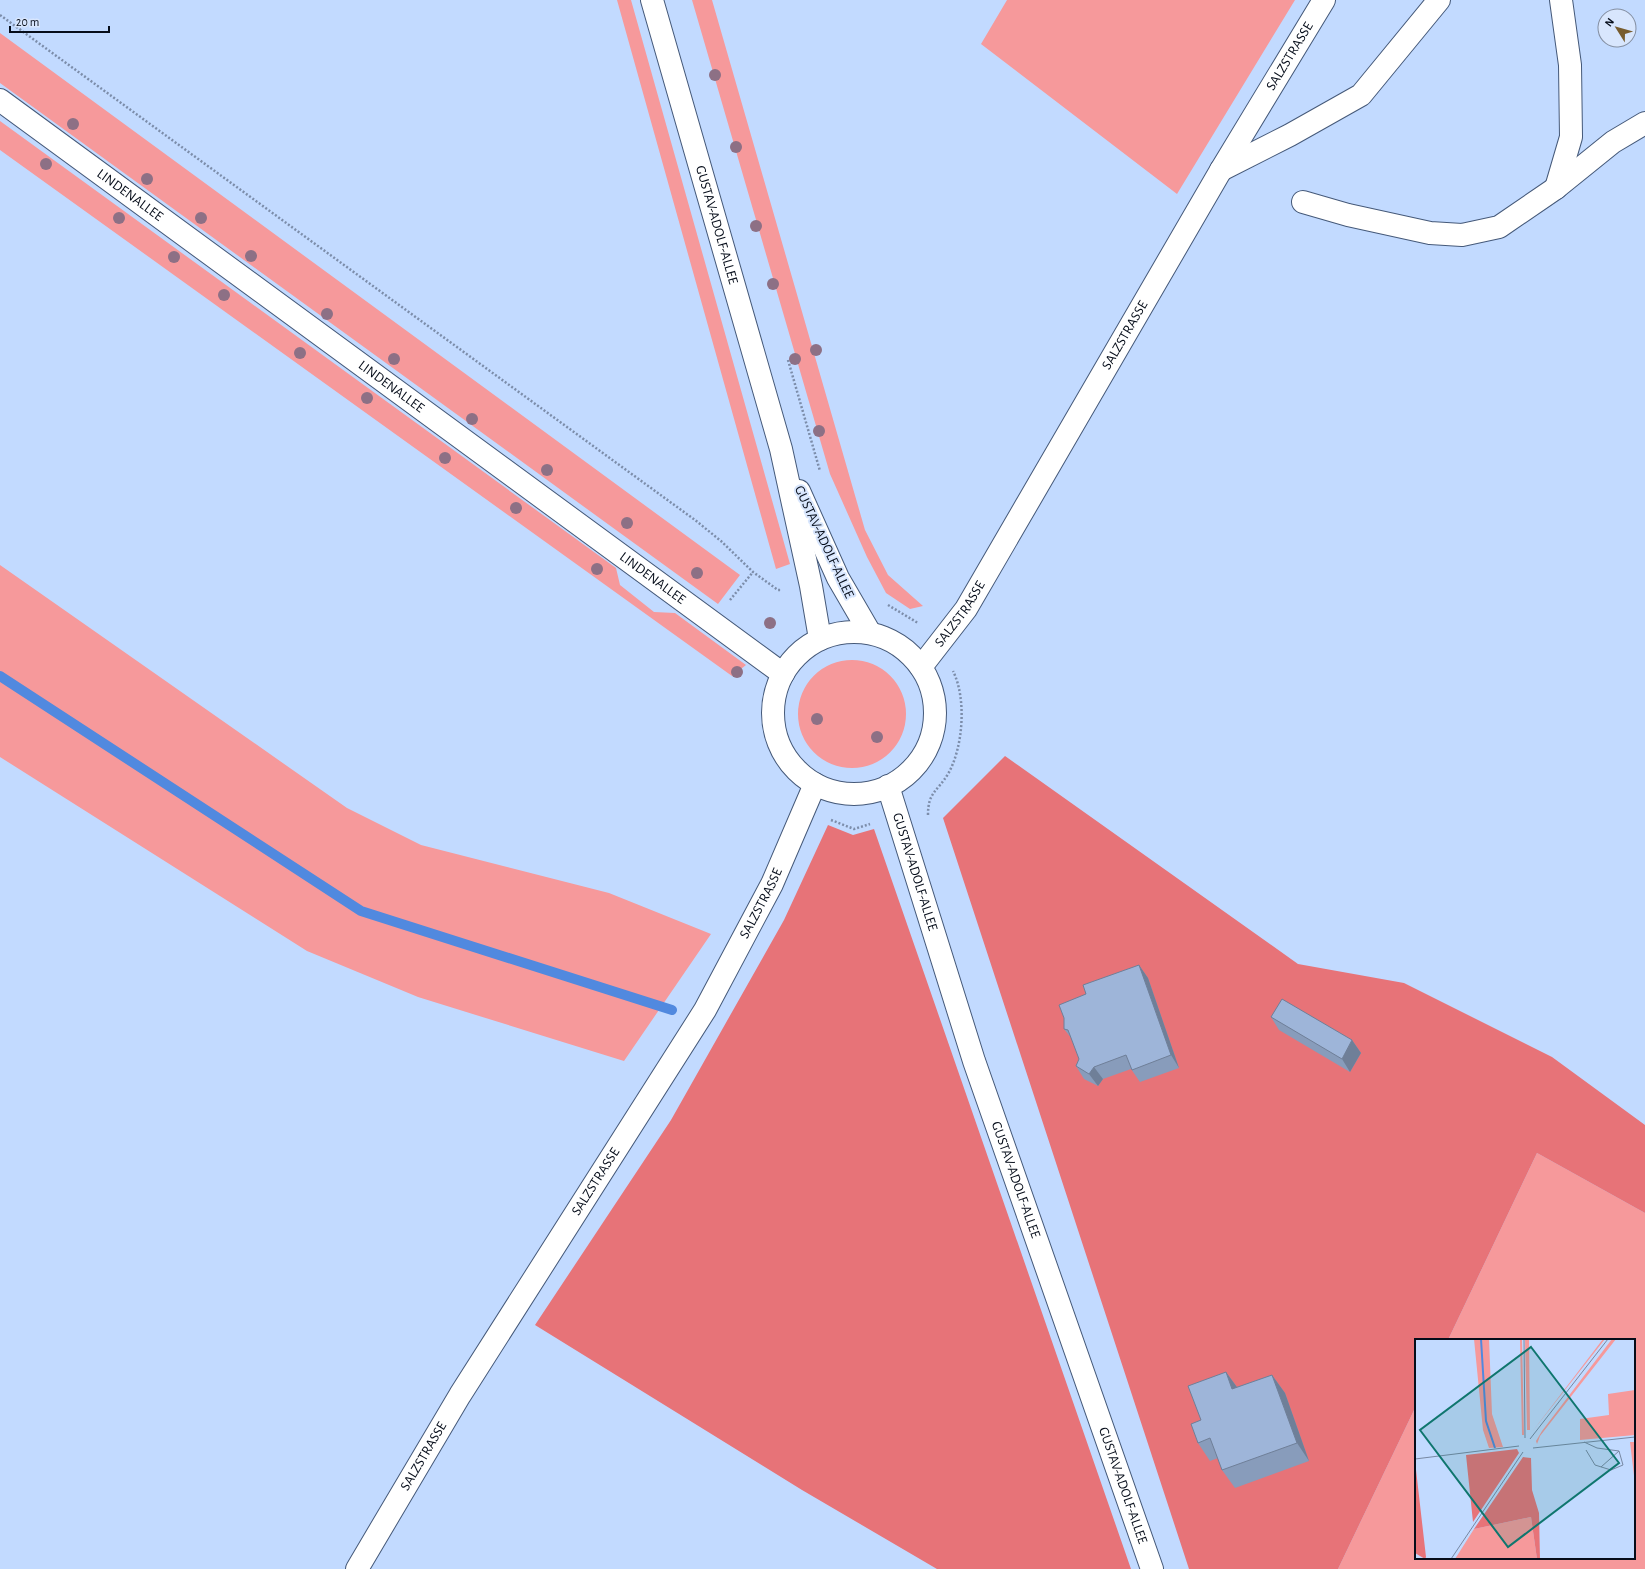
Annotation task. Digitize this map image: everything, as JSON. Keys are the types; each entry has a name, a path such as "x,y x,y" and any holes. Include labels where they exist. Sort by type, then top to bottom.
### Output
{"street":[{"name":"GUSTAV-ADOLF-ALLEE","path":"652,0 780,449 811,586 820,639"},
{"name":"SALZSTRASSE","path":"921,667 966,609 1221,170 1324,0"},
{"path":"1221,170 1290,135 1362,95 1439,0"},
{"path":"1556,188 1571,136 1570,65 1561,0"},
{"name":"LINDENALLEE","path":"0,100 713,621 783,674"},
{"path":"1303,202 1388,225 1430,233 1462,235 1499,227 1556,188 1613,142 1645,123"},
{"name":"GUSTAV-ADOLF-ALLEE","path":"780,449 838,578 870,633"},
{"path":"844,632 870,633 894,642 914,657 921,667 928,678 935,703 934,728 925,752 910,772 888,786 864,793 839,793 815,784 795,768 780,747 774,723 775,698 783,674 799,654 820,639 844,632"},
{"name":"SALZSTRASSE","path":"357,1569 460,1395 705,1010 772,884 815,784"},
{"name":"GUSTAV-ADOLF-ALLEE","path":"888,786 974,1061 1152,1569"}],"path":[{"path":"0,15 688,515 721,541 753,572 713,621"},
{"path":"787,359 820,473"},
{"path":"886,604 915,620 940,644 955,674 962,707 960,741 948,773 928,801"},
{"path":"826,817 854,829 898,816"}],"shaded area":[{"path":"617,0 631,0 790,564 776,569"},
{"path":"692,0 712,0 865,530 888,575 923,606 910,609 886,593 867,557 830,474"},
{"path":"1007,0 1295,0 1177,194 981,44"},
{"path":"0,33 740,575 718,604 0,83"},
{"path":"0,121 616,568 620,585 654,612 675,613 746,665 732,676 0,150"},
{"path":"0,565 347,808 421,845 609,893 711,934 624,1061 418,997 307,951 0,757"},
{"path":"852,660 873,664 890,676 902,693 906,714 902,735 890,752 873,764 852,768 831,764 814,752 802,735 798,714 802,693 814,676 831,664"},
{"path":"1005,756 1298,964 1404,983 1552,1057 1645,1125 1645,1213 1537,1153 1448,1339 1415,1339 1415,1408 1338,1569 1189,1569 943,818"},
{"path":"828,825 853,835 874,829 1131,1569 937,1569 802,1490 535,1325 671,1120 784,920"},
{"path":"1537,1153 1645,1213 1645,1569 1338,1569 1415,1408 1415,1559 1635,1559 1635,1339 1448,1339"}],"building":[{"path":"1139,965 1171,1055 1132,1070 1126,1055 1094,1067 1089,1074 1076,1066 1079,1059 1068,1030 1064,1029 1064,1018 1059,1005 1086,994 1083,985"},
{"path":"1282,999 1352,1040 1342,1059 1271,1017"},
{"path":"1226,1372 1232,1389 1272,1375 1297,1443 1222,1470 1210,1438 1198,1443 1191,1424 1201,1420 1188,1386"}],"waterway":[{"path":"0,676 361,911 672,1010"}]}
